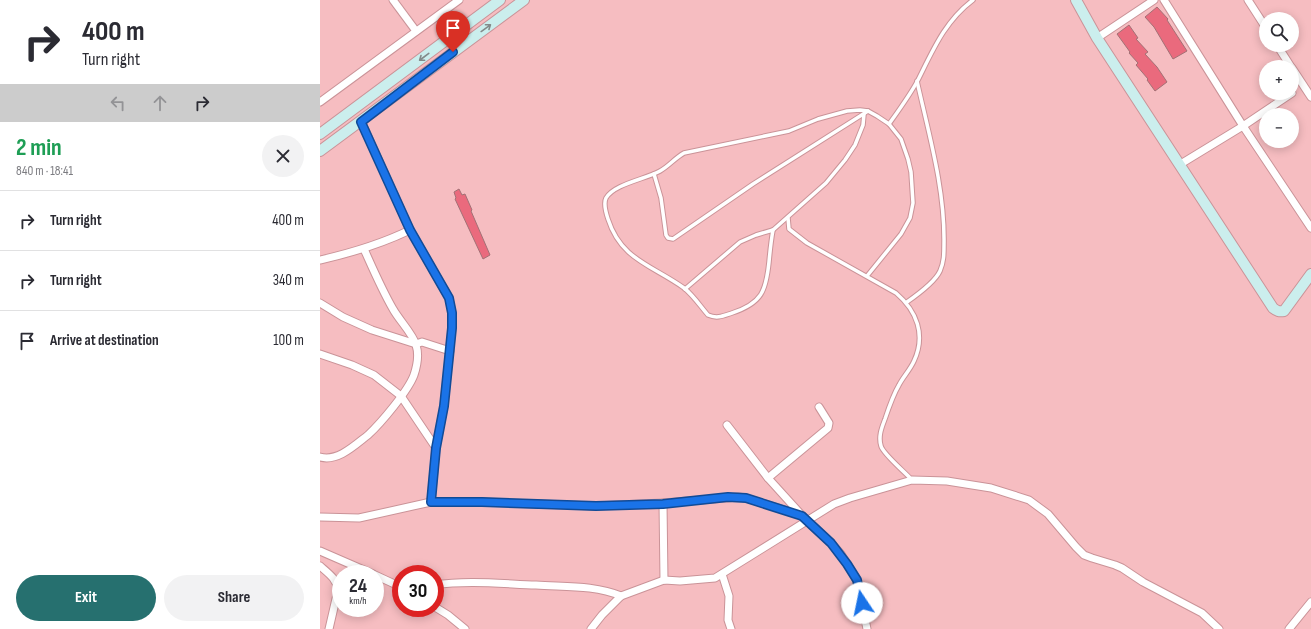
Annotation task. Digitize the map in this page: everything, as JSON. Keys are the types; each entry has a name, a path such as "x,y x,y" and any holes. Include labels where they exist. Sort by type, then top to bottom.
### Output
{"main road":[{"path":"320,134 500,0"},
{"path":"320,151 524,0"},
{"path":"1076,0 1097,38 1273,308 1276,311 1284,311 1311,274"},
{"path":"409,68 417,79"}],"street":[{"path":"393,0 416,31"},
{"path":"320,102 459,0"},
{"path":"1097,38 1154,0"},
{"path":"1164,0 1243,126 1311,228"},
{"path":"1248,0 1259,17"},
{"path":"1299,79 1311,97"},
{"path":"1299,89 1303,86"},
{"path":"1179,165 1243,126 1282,100"},
{"path":"361,122 410,230 449,298 452,313 450,351 444,406 436,448 431,502"},
{"path":"320,260 364,249 391,240 410,230"},
{"path":"320,457 331,457 342,453 353,447 371,432 386,416 415,374 417,351 416,344 387,298 364,249"},
{"path":"320,303 343,317 372,330 416,344 422,342 450,351"},
{"path":"320,354 352,365 374,375 401,396 436,448"},
{"path":"768,478 828,428 828,423 820,407"},
{"path":"727,425 768,478 805,519 831,543 854,574 867,629"},
{"path":"591,629 602,615 621,596 664,580 680,581 709,579 722,574 805,519 834,504 912,480 947,481 991,488 1029,500 1048,514 1084,555 1115,564 1144,582 1202,613 1219,629"},
{"path":"320,517 359,518 431,502 482,502 596,506 663,504 738,497 746,498 805,519"},
{"path":"663,504 664,580"},
{"path":"320,551 353,565"},
{"path":"320,566 334,578 337,583 338,590 329,629"},
{"path":"722,574 729,596 728,620 731,629"},
{"path":"444,584 496,583 577,587 608,590 621,596"},
{"path":"1289,629 1310,605"},
{"path":"444,612 465,629"}],"lane":[{"path":"889,124 917,81 930,54 948,25 966,5 973,0"},
{"path":"907,302 918,294 939,273 944,258 945,227 938,173 917,81"},
{"path":"773,230 767,280 763,292 757,299 741,310 718,318 708,315 685,289 640,263 629,254 611,229 606,214 605,202 611,193 664,169 684,153 790,132 818,119 847,111 868,111 889,124 901,139 911,172 914,203 910,218 901,234 867,276"},
{"path":"654,174 661,198 666,234 670,239 868,111"},
{"path":"685,289 740,242 773,230 826,183 855,145 863,125 864,114"},
{"path":"788,218 789,228 795,234 807,243 896,292 907,302 914,314 918,325 918,350 914,362 899,384 893,396 882,427 880,440 881,447 885,452 912,480"}],"building":[{"path":"1157,7 1168,19 1167,20 1187,51 1173,59 1154,27 1145,17"},
{"path":"1129,25 1138,38 1136,39 1148,52 1145,54 1157,67 1167,82 1155,91 1147,80 1148,79 1136,65 1138,63 1129,53 1130,52 1117,34"},
{"path":"459,189 462,195 465,194 490,255 483,259 455,199 454,192"}],"route":[{"path":"453,52 361,122 410,230 449,298 452,313 452,328 444,406 436,448 431,502 482,502 596,506 663,504 728,497 746,498 802,516 816,528 831,543 854,574 857,580 862,603"}]}
